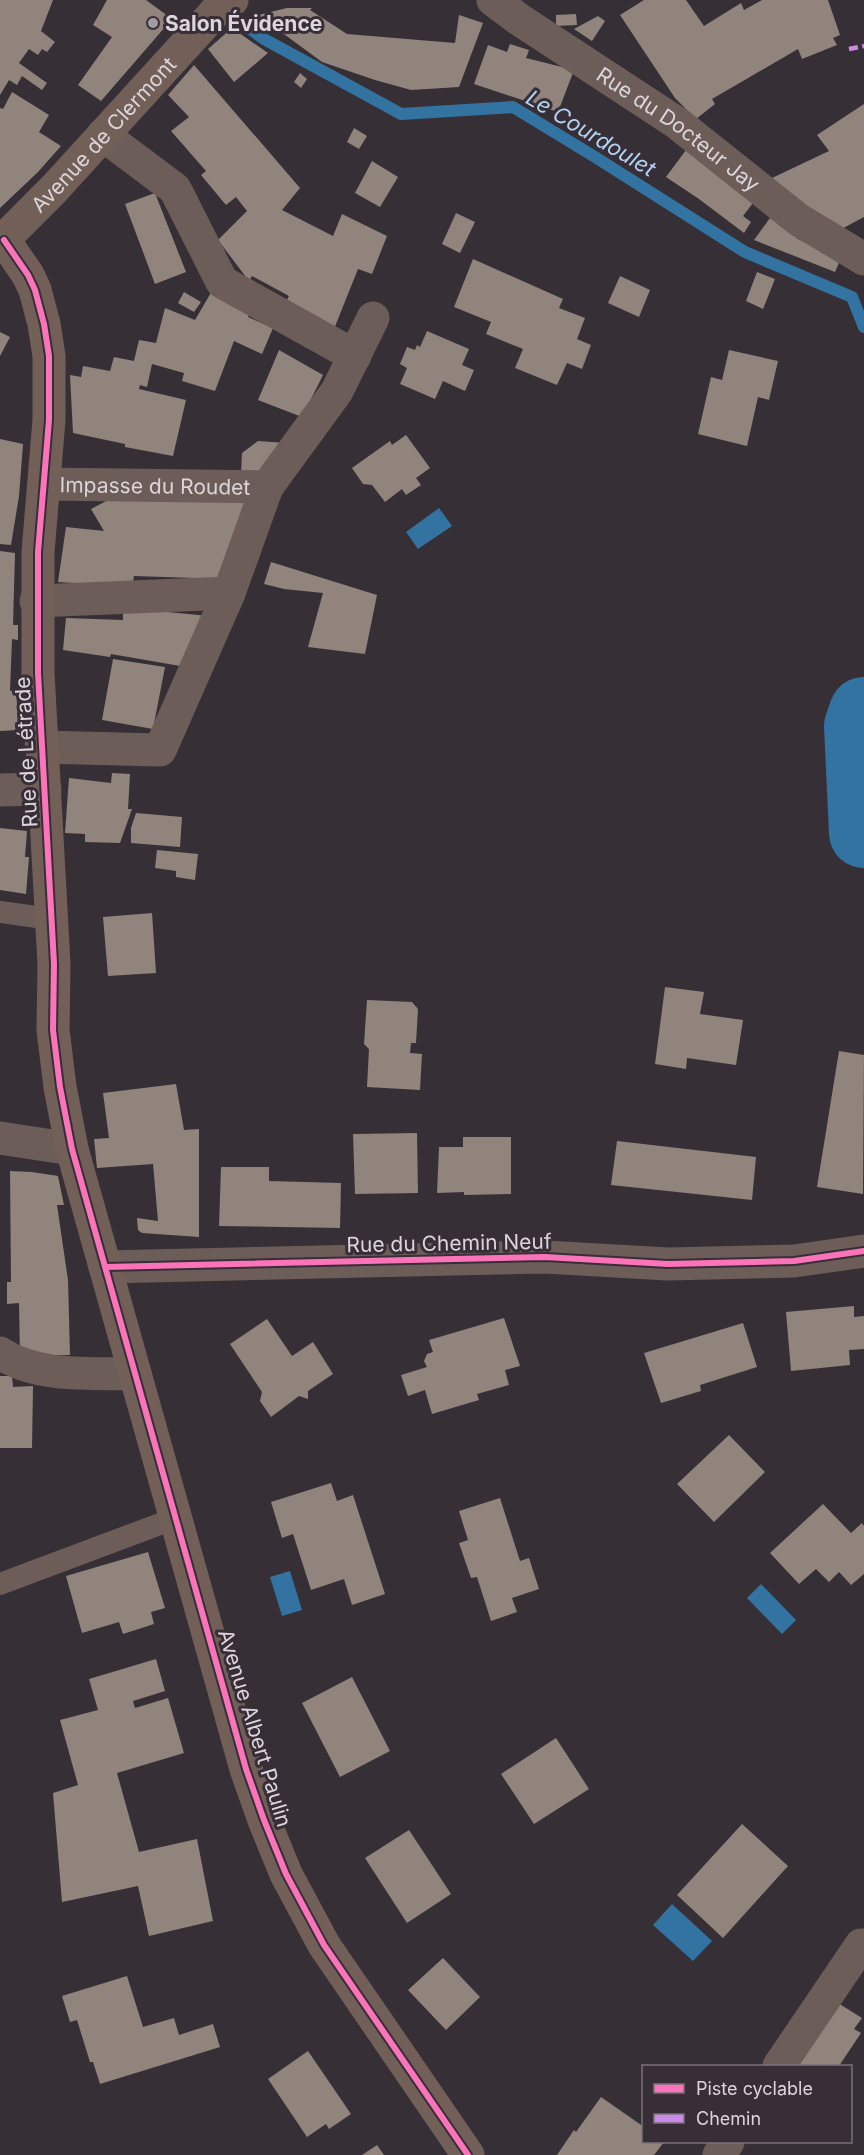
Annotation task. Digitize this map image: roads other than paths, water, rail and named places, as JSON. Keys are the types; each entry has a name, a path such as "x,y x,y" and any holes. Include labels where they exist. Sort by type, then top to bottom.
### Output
{"street":[{"name":"Rue du Docteur Jay","path":"493,0 677,123 800,220 864,259"},
{"name":"Avenue de Clermont","path":"2,241 220,10"},
{"path":"103,135 175,189 222,282 355,356"},
{"name":"Rue de Létrade","path":"2,241 31,283 44,324 49,356 49,420 36,601 41,747 54,964 53,1030 60,1087 72,1149 105,1267"},
{"path":"41,747 160,750 229,593 267,487 338,391 373,318"},
{"name":"Impasse du Roudet","path":"44,484 267,487"},
{"path":"36,601 229,593"},
{"path":"0,790 45,789"},
{"path":"0,1138 72,1149"},
{"name":"Rue du Chemin Neuf","path":"105,1267 545,1257 668,1264 794,1261 864,1251"},
{"name":"Avenue Albert Paulin","path":"105,1267 246,1768 286,1874 324,1945 468,2155"},
{"path":"0,1353 10,1360 51,1371 135,1374"},
{"path":"780,2065 861,1945 864,1945"},
{"path":"719,2155 728,2143"}],"lane":[{"path":"0,912 51,919"},
{"path":"0,1584 177,1518"}],"water":[{"path":"439,508 452,526 418,549 406,532"},
{"path":"290,1571 302,1610 282,1616 270,1577"},
{"path":"761,1584 796,1620 782,1634 747,1598"},
{"path":"672,1904 712,1941 693,1961 653,1925"}],"waterway":[{"name":"Le Courdoulet","path":"224,10 264,39 401,114 513,107 745,252 852,297 864,327"},
{"path":"864,712 859,726 864,833"}],"place":[{"name":"Salon Évidence","path":"153,23"}]}
